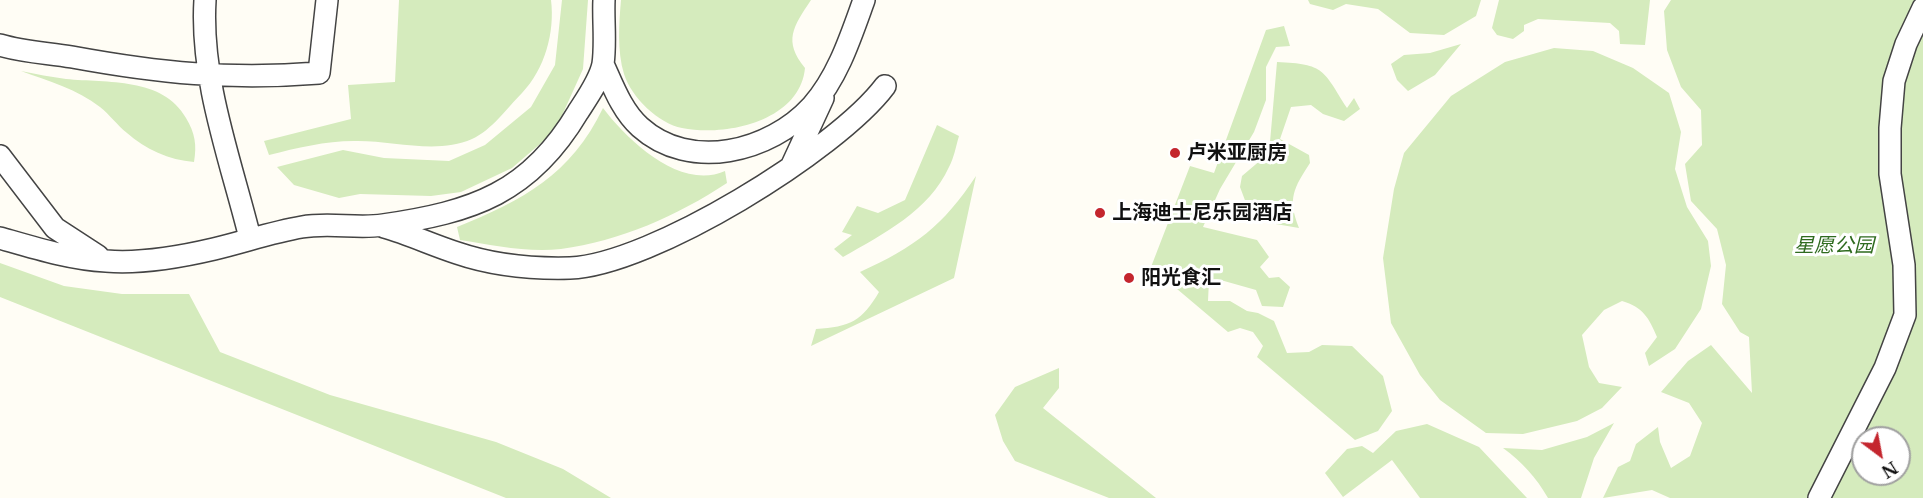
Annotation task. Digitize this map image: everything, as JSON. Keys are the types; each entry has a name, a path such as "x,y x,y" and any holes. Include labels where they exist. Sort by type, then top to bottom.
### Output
{"lane":[{"path":"205,0 203,28 211,77 250,238"},
{"path":"0,45 140,69 211,77 259,78 319,73 327,0"},
{"path":"604,0 603,64 626,111 640,127 663,142 686,150 706,152 724,152 760,143 787,127 812,106 831,80"},
{"path":"790,168 831,80 864,0"},
{"path":"1819,498 1885,368 1905,315 1904,265 1890,174 1890,128 1894,81 1906,44 1923,8"},
{"path":"0,238 51,252 106,261 161,259 216,249 250,238 315,224 381,226 441,215 480,204 513,186 543,161 565,134 603,64"},
{"path":"381,226 458,253 494,262 539,268 573,268 628,255 675,236 790,168 861,115 885,86"},
{"path":"0,156 55,228 106,261"}],"green space":[{"path":"399,0 551,0 551,25 547,50 537,73 522,93 493,124 472,139 444,146 343,141 311,145 269,155 264,141 351,119 348,85 395,82"},
{"path":"562,0 588,0 583,69 555,131 512,168 461,192 431,196 360,194 339,198 294,185 277,167 343,150 384,158 449,161 485,145 531,107 555,65"},
{"path":"621,0 811,0 799,18 793,34 794,50 805,68 800,86 790,101 775,113 739,127 700,130 682,128 664,121 639,100 624,74 619,47"},
{"path":"1308,0 1481,0 1476,16 1444,35 1410,33 1378,9 1346,4 1333,10 1310,4"},
{"path":"1499,0 1650,0 1645,45 1620,44 1619,31 1610,23 1538,19 1524,25 1524,31 1513,39 1497,35 1492,28"},
{"name":"星愿公园","path":"1671,0 1923,0 1923,498 1670,498 1652,490 1603,498 1618,467 1630,461 1636,444 1658,427 1660,442 1671,468 1690,456 1702,423 1689,403 1661,392 1688,361 1711,345 1752,393 1749,337 1740,332 1722,304 1726,265 1717,229 1691,201 1685,164 1702,145 1701,110 1681,87 1667,50 1664,11"},
{"path":"1284,26 1290,46 1276,47 1266,67 1266,100 1254,132 1220,189 1203,227 1257,240 1269,257 1260,267 1269,278 1279,277 1290,287 1283,307 1262,306 1256,290 1217,279 1209,280 1208,301 1230,301 1247,311 1258,313 1274,321 1287,353 1309,352 1322,345 1352,346 1383,376 1392,411 1378,431 1355,440 1257,357 1263,346 1253,332 1240,328 1228,332 1151,267 1190,166 1214,173 1266,30"},
{"path":"1461,44 1435,75 1408,91 1397,80 1391,64 1404,55 1430,53"},
{"path":"1554,48 1593,51 1633,68 1669,93 1681,132 1675,169 1687,207 1708,241 1711,266 1701,309 1675,349 1649,366 1645,353 1657,337 1644,314 1629,303 1622,301 1604,310 1582,335 1589,367 1599,383 1622,387 1602,408 1577,421 1523,434 1486,433 1440,400 1420,375 1391,323 1383,258 1394,189 1404,153 1451,96 1505,62"},
{"path":"1277,62 1314,67 1327,77 1347,108 1354,98 1360,109 1344,121 1323,114 1311,105 1291,107 1280,139 1309,155 1310,163 1294,194 1293,209 1299,228 1264,222 1249,211 1240,187 1242,176 1262,159 1270,142"},
{"path":"21,71 66,79 116,82 149,89 163,95 176,105 189,124 194,139 194,162 176,159 150,149 127,133 104,110 82,95"},
{"path":"603,108 626,135 657,159 674,169 691,174 708,175 725,171 727,183 668,216 626,233 583,245 536,250 460,240 457,227 524,195 560,168 576,151"},
{"path":"937,125 959,136 952,160 940,183 917,209 903,220 843,257 834,249 852,235 842,232 857,206 878,213 905,200"},
{"path":"976,176 954,278 811,346 816,329 854,321 873,302 879,292 860,272 897,253 926,233 952,209"},
{"path":"0,263 64,286 122,294 189,294 220,352 330,395 496,442 563,469 611,498 506,498 0,297"},
{"path":"1059,368 1059,388 1043,408 1156,498 1109,498 1015,461 1003,441 995,415 1015,387"},
{"path":"1614,423 1594,458 1581,498 1548,498 1528,470 1503,448 1542,450 1587,437"},
{"path":"1427,424 1479,447 1527,498 1420,498 1392,460 1343,497 1325,473 1347,449 1362,446 1373,453 1396,431"}],"place":[{"name":"卢米亚厨房","path":"1175,153"},
{"name":"上海迪士尼乐园酒店","path":"1100,213"},
{"name":"阳光食汇","path":"1129,278"}]}
